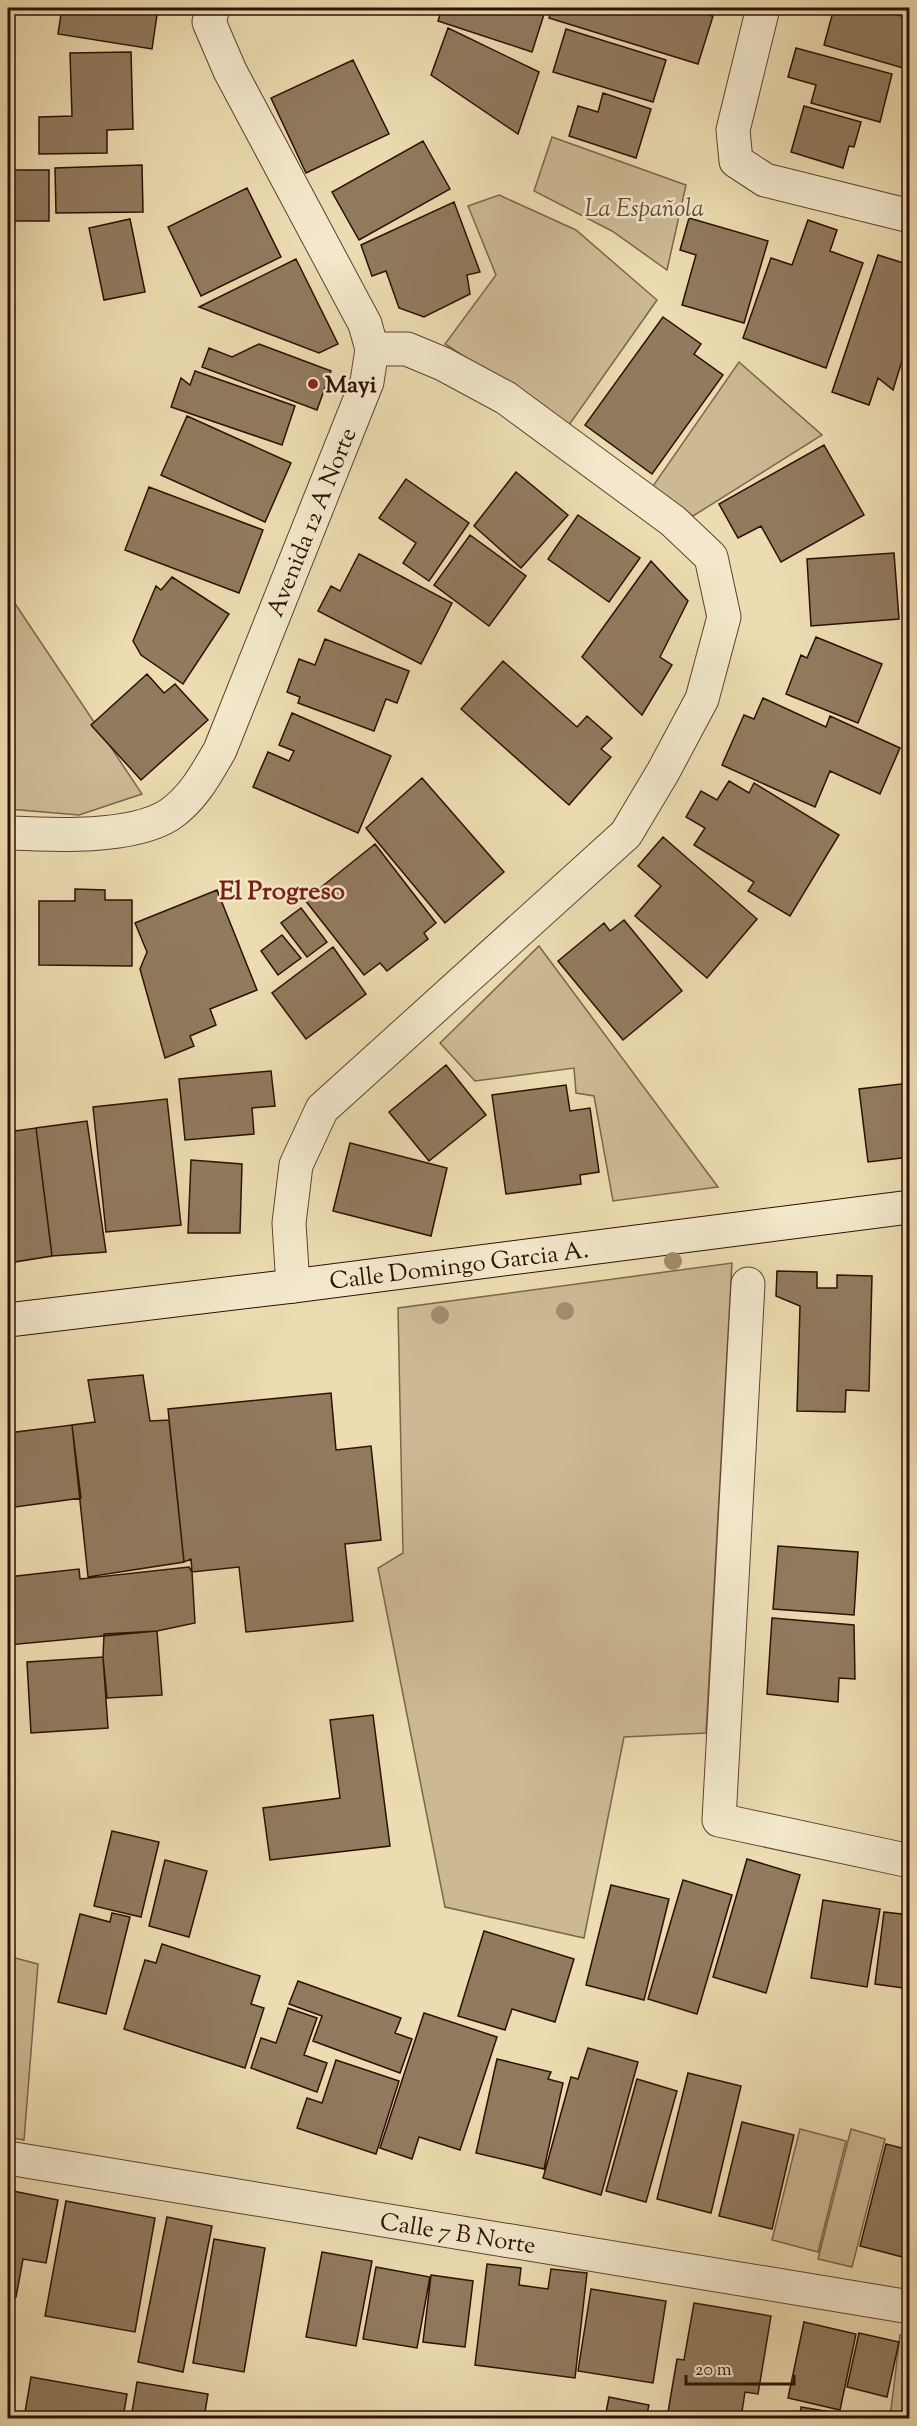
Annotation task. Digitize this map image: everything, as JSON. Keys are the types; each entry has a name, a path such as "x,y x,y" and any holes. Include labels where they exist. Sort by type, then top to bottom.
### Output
{"street":[{"name":"Avenida 12 A Norte","path":"8,833 74,836 150,825 171,814 198,788 220,750 368,382 372,349 365,324 230,71 209,22 213,8"},
{"path":"763,8 733,130 736,160 765,180 909,216"},
{"path":"293,1286 289,1223 296,1165 322,1109 626,834 663,772 702,699 724,617 711,557 673,521 506,398 442,363 407,349 372,349"},
{"name":"Calle Domingo Garcia A.","path":"8,1320 909,1207"},
{"path":"748,1284 719,1820 909,1862"},
{"name":"Calle 7 B Norte","path":"8,2158 909,2307"}],"green space":[{"name":"La Española","path":"552,137 686,185 667,270 612,231 534,191"},
{"path":"499,195 576,230 657,300 569,425 445,344 496,275 468,206"},
{"path":"739,362 822,435 693,516 653,486"},
{"path":"14,602 142,794 79,815 8,809 8,606"},
{"path":"539,946 718,1187 613,1201 594,1096 576,1093 574,1068 475,1081 440,1043"},
{"path":"732,1263 706,1733 624,1737 584,1938 445,1907 378,1568 403,1553 398,1308"},
{"path":"8,1956 38,1964 24,2140 8,2137"},
{"path":"800,2129 846,2141 818,2252 772,2240"},
{"path":"851,2129 885,2139 852,2267 818,2259"},
{"path":"900,2335 909,2337 909,2418 890,2418"}],"building":[{"path":"62,8 158,8 152,49 58,34"},
{"path":"442,8 546,8 532,52 438,21"},
{"path":"552,8 684,8 713,16 698,64 549,18"},
{"path":"834,8 873,8 909,18 903,39 910,40 910,70 824,45"},
{"path":"448,28 539,72 518,134 431,75"},
{"path":"566,29 666,60 653,102 553,72"},
{"path":"796,48 892,74 880,122 811,103 816,85 788,77"},
{"path":"131,52 133,129 107,130 107,153 39,154 39,117 72,116 70,53"},
{"path":"353,60 389,134 306,173 271,98"},
{"path":"603,93 651,109 636,158 569,136 578,106 598,112"},
{"path":"804,106 861,122 854,147 849,146 843,168 791,152"},
{"path":"423,141 450,189 359,240 332,192"},
{"path":"142,165 143,212 56,213 55,168"},
{"path":"8,170 49,170 49,221 8,221"},
{"path":"247,188 281,257 201,296 168,227"},
{"path":"454,202 480,272 467,275 470,294 424,317 399,308 386,271 372,276 361,245"},
{"path":"689,218 768,241 744,323 682,305 696,255 680,250"},
{"path":"130,219 145,292 104,300 89,228"},
{"path":"808,220 837,230 830,251 863,263 826,368 743,338 771,258 792,265"},
{"path":"878,255 910,265 910,335 893,390 878,378 869,405 832,392"},
{"path":"296,259 338,344 319,353 199,307"},
{"path":"663,317 701,344 694,354 723,375 652,474 585,425"},
{"path":"259,344 331,371 317,410 202,367 209,348 232,357"},
{"path":"195,371 295,406 282,445 171,407 181,378 190,385"},
{"path":"187,416 291,463 265,522 161,475"},
{"path":"824,445 864,515 781,562 761,526 738,538 719,504"},
{"path":"516,472 568,515 521,568 474,526"},
{"path":"406,479 469,523 429,581 403,563 416,543 379,518"},
{"path":"149,487 263,530 239,593 125,550"},
{"path":"578,515 640,558 609,602 548,559"},
{"path":"470,535 526,576 489,626 434,585"},
{"path":"894,553 899,619 811,626 807,559"},
{"path":"359,554 452,603 421,664 318,611 331,586 340,591"},
{"path":"651,561 688,601 660,657 672,665 642,715 582,657"},
{"path":"172,577 229,614 183,684 141,655 133,641 156,586 161,590"},
{"path":"816,637 882,664 858,723 786,694 801,655 807,658"},
{"path":"325,639 409,671 397,703 386,699 374,731 298,703 300,697 287,692 299,659 315,665"},
{"path":"503,661 577,727 587,716 612,738 601,749 611,757 569,805 461,709"},
{"path":"147,674 164,693 175,684 208,720 141,780 91,725"},
{"path":"763,698 826,727 830,716 900,748 880,794 830,771 815,807 722,765 744,715 754,719"},
{"path":"292,713 391,756 358,833 253,787 268,752 289,761 294,751 279,745"},
{"path":"422,778 504,872 445,923 366,828"},
{"path":"729,781 749,793 754,783 839,835 790,916 748,891 754,882 694,845 705,828 686,817 701,791 717,800"},
{"path":"663,837 757,919 707,978 635,916 661,886 638,866"},
{"path":"375,844 436,923 424,933 428,939 387,971 380,963 364,975 305,900"},
{"path":"75,889 105,890 105,900 132,900 132,966 39,965 39,901 75,901"},
{"path":"217,890 257,990 210,1009 216,1025 190,1036 194,1046 165,1058 140,969 147,952 135,923"},
{"path":"301,908 327,942 307,957 281,923"},
{"path":"624,920 682,991 623,1040 558,961 604,923 610,931"},
{"path":"282,935 301,958 278,975 261,951"},
{"path":"333,947 366,994 306,1039 272,993"},
{"path":"446,1065 486,1115 429,1161 389,1112"},
{"path":"271,1071 275,1106 252,1108 254,1134 185,1140 179,1079"},
{"path":"910,1083 910,1157 868,1162 859,1089"},
{"path":"566,1085 570,1111 590,1108 599,1172 580,1175 581,1184 506,1194 492,1095"},
{"path":"167,1099 181,1225 106,1232 93,1107"},
{"path":"87,1121 106,1252 52,1256 36,1128"},
{"path":"36,1128 52,1256 8,1263 8,1132"},
{"path":"350,1143 447,1168 431,1236 333,1211"},
{"path":"191,1160 242,1164 240,1233 188,1233"},
{"path":"777,1271 817,1272 817,1288 837,1288 837,1275 872,1276 869,1391 846,1390 845,1412 797,1411 800,1306 776,1296"},
{"path":"143,1375 150,1421 169,1420 184,1562 88,1577 72,1425 95,1422 88,1380"},
{"path":"331,1393 336,1450 371,1446 381,1540 345,1544 353,1621 246,1632 239,1567 192,1572 191,1559 184,1562 168,1409"},
{"path":"72,1425 81,1498 8,1508 8,1433"},
{"path":"778,1546 858,1552 854,1615 773,1609"},
{"path":"189,1567 192,1572 195,1623 157,1631 8,1645 8,1577 79,1569 80,1579"},
{"path":"772,1618 854,1625 855,1679 839,1678 838,1702 767,1694"},
{"path":"157,1631 162,1695 107,1698 103,1657 104,1634"},
{"path":"103,1657 108,1728 31,1733 27,1662"},
{"path":"373,1715 390,1846 270,1860 263,1808 340,1798 330,1720"},
{"path":"112,1831 159,1842 141,1917 94,1906"},
{"path":"747,1859 800,1875 766,1993 713,1977"},
{"path":"165,1860 207,1871 189,1937 149,1926"},
{"path":"683,1880 732,1895 697,2014 648,1999"},
{"path":"611,1885 669,1899 644,2000 586,1985"},
{"path":"823,1900 880,1909 867,1987 811,1978"},
{"path":"884,1912 910,1915 910,1989 875,1984"},
{"path":"112,1913 130,1917 106,2014 58,2002 80,1914 110,1922"},
{"path":"484,1931 574,1959 555,2022 512,2009 505,2030 458,2016"},
{"path":"162,1944 260,1976 251,2004 264,2008 245,2068 124,2029 145,1960 156,1963"},
{"path":"298,1981 401,2018 395,2033 412,2039 400,2073 313,2041 322,2016 289,2004"},
{"path":"288,2008 317,2018 304,2055 327,2063 317,2092 251,2068 261,2038 276,2043"},
{"path":"424,2013 497,2037 460,2150 419,2137 412,2159 380,2148"},
{"path":"588,2048 638,2062 601,2195 543,2178 571,2077 578,2079"},
{"path":"497,2059 551,2072 548,2079 563,2083 544,2169 476,2153"},
{"path":"336,2060 399,2081 376,2154 297,2128 307,2098 322,2103"},
{"path":"688,2073 741,2086 711,2213 657,2199"},
{"path":"637,2079 677,2091 646,2202 606,2191"},
{"path":"742,2122 794,2135 772,2229 719,2216"},
{"path":"886,2144 910,2150 910,2259 860,2246"},
{"path":"8,2190 58,2200 46,2263 23,2259 16,2297 8,2296"},
{"path":"66,2201 155,2218 135,2332 45,2316"},
{"path":"167,2217 212,2226 183,2372 138,2362"},
{"path":"214,2239 265,2248 244,2372 193,2363"},
{"path":"322,2252 372,2261 356,2346 306,2337"},
{"path":"487,2264 521,2268 519,2285 548,2289 551,2269 587,2273 575,2378 475,2365"},
{"path":"376,2267 430,2277 417,2348 363,2339"},
{"path":"431,2275 473,2281 465,2347 423,2342"},
{"path":"591,2289 666,2301 653,2383 578,2371"},
{"path":"694,2303 771,2316 758,2394 745,2392 741,2418 667,2418 677,2359 684,2360"},
{"path":"804,2322 856,2334 840,2410 788,2398"},
{"path":"859,2333 899,2342 887,2397 847,2387"},
{"path":"31,2377 127,2394 123,2418 24,2418"},
{"path":"137,2382 208,2394 204,2418 131,2418"},
{"path":"609,2397 649,2405 646,2418 605,2418"},
{"path":"801,2407 848,2415 848,2418 785,2418 786,2413 800,2415"}],"place":[{"name":"Mayi","path":"313,384"}],"district":[{"name":"El Progreso","path":"282,890"}]}
